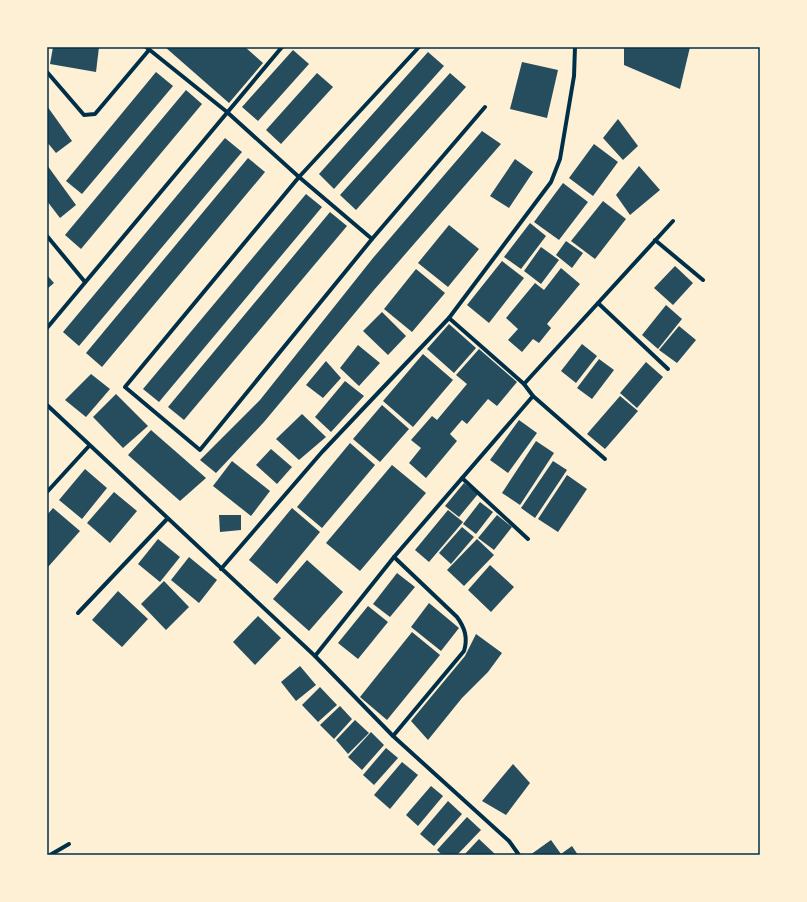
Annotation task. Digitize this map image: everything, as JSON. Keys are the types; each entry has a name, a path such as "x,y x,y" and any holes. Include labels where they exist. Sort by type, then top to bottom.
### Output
{"street":[{"path":"47,328 282,47"},
{"path":"420,47 299,177 125,387 160,418 200,450 372,239 484,107"},
{"path":"221,569 322,452 449,318 551,182 560,158 574,76 575,47"},
{"path":"47,72 84,115 95,114 147,48 227,112 299,177 372,239"},
{"path":"524,384 673,221"},
{"path":"47,236 85,282"},
{"path":"655,240 703,280"},
{"path":"598,303 668,369"},
{"path":"449,318 524,384 533,396 605,459"},
{"path":"315,656 394,558 533,396"},
{"path":"47,405 315,656 393,736 509,841 519,855"},
{"path":"47,492 90,446"},
{"path":"462,478 528,540"},
{"path":"78,612 167,519"},
{"path":"393,736 464,651 466,639 464,627 457,617 394,558"},
{"path":"50,855 69,844"}],"building":[{"path":"53,47 99,47 96,72 50,64"},
{"path":"165,47 245,47 263,63 229,103"},
{"path":"624,47 690,47 680,89 624,65"},
{"path":"293,50 309,64 258,121 242,107"},
{"path":"428,52 444,66 334,189 319,174"},
{"path":"522,62 558,70 547,118 510,109"},
{"path":"156,72 173,86 82,194 66,181"},
{"path":"317,73 333,87 281,144 266,130"},
{"path":"450,73 466,87 356,210 340,195"},
{"path":"186,90 202,104 81,249 65,235"},
{"path":"47,106 72,141 56,153 47,142"},
{"path":"618,119 638,146 623,160 603,138"},
{"path":"482,131 501,144 374,290 264,422 216,473 200,460 260,400 373,258"},
{"path":"225,138 242,152 79,346 63,332"},
{"path":"594,144 618,162 593,196 569,178"},
{"path":"248,158 265,172 102,367 86,353"},
{"path":"515,159 533,172 509,208 490,196"},
{"path":"47,165 76,205 60,218 47,201"},
{"path":"639,166 660,190 630,215 616,195"},
{"path":"563,183 588,202 559,240 534,222"},
{"path":"306,194 322,207 159,402 143,389"},
{"path":"603,201 626,219 595,259 571,241"},
{"path":"330,212 347,226 184,420 168,407"},
{"path":"530,223 546,236 521,269 504,257"},
{"path":"449,225 479,249 448,287 418,263"},
{"path":"566,241 583,253 572,268 556,255"},
{"path":"541,247 559,260 541,284 524,271"},
{"path":"502,261 524,278 489,323 467,305"},
{"path":"675,266 693,283 673,305 654,288"},
{"path":"561,268 580,284 547,324 551,328 539,343 533,339 522,352 508,340 518,329 506,318 535,283 544,290"},
{"path":"416,269 445,293 412,332 384,309"},
{"path":"47,275 54,283 47,289"},
{"path":"666,305 682,319 658,349 642,335"},
{"path":"382,312 406,336 388,355 363,331"},
{"path":"449,324 476,348 454,373 427,349"},
{"path":"679,326 696,340 677,363 659,350"},
{"path":"582,344 597,356 576,383 561,371"},
{"path":"358,345 380,363 359,386 340,368"},
{"path":"479,349 517,382 497,406 488,399 467,424 462,420 450,434 457,441 426,478 409,463 421,448 411,440 432,416 437,420 467,384 456,375"},
{"path":"423,354 453,380 413,427 383,401"},
{"path":"599,359 614,370 592,399 577,388"},
{"path":"326,361 341,378 323,398 306,385"},
{"path":"646,362 663,377 637,408 620,393"},
{"path":"91,374 110,389 86,417 65,400"},
{"path":"345,381 364,396 331,432 315,417"},
{"path":"116,394 148,426 123,448 93,417"},
{"path":"620,396 638,411 605,449 587,434"},
{"path":"382,405 409,429 380,462 353,439"},
{"path":"302,414 326,437 299,460 276,439"},
{"path":"519,420 537,433 508,473 490,460"},
{"path":"151,430 206,478 180,501 128,455"},
{"path":"536,441 554,453 520,505 502,493"},
{"path":"350,443 375,465 322,528 297,507"},
{"path":"271,449 292,467 277,484 256,465"},
{"path":"232,461 270,491 251,516 213,486"},
{"path":"553,461 567,470 535,518 521,508"},
{"path":"392,465 426,493 360,571 326,543"},
{"path":"85,469 107,488 82,519 59,500"},
{"path":"567,475 587,489 558,532 538,519"},
{"path":"464,483 478,494 459,517 445,506"},
{"path":"114,492 137,511 110,543 87,523"},
{"path":"480,502 493,512 476,534 463,524"},
{"path":"53,508 80,531 48,567 47,515"},
{"path":"292,508 320,532 277,584 249,560"},
{"path":"448,510 463,522 429,562 415,550"},
{"path":"219,515 241,515 241,530 220,532"},
{"path":"497,515 512,527 494,550 478,538"},
{"path":"462,527 474,537 451,564 439,553"},
{"path":"158,539 180,557 160,582 138,564"},
{"path":"477,539 494,555 464,586 447,570"},
{"path":"189,557 217,580 199,603 171,580"},
{"path":"307,560 343,592 309,631 273,599"},
{"path":"490,565 514,587 491,612 468,590"},
{"path":"397,573 415,587 390,617 373,604"},
{"path":"164,581 189,607 166,630 141,604"},
{"path":"118,591 148,619 122,647 92,620"},
{"path":"429,603 459,628 441,651 411,627"},
{"path":"368,606 388,622 358,659 338,643"},
{"path":"258,616 281,638 255,665 233,642"},
{"path":"412,632 440,655 387,720 360,697"},
{"path":"476,634 502,653 488,672 462,698 428,740 411,721 465,656"},
{"path":"300,666 316,685 296,701 281,682"},
{"path":"320,687 337,705 318,722 302,705"},
{"path":"340,706 352,719 334,739 320,725"},
{"path":"355,720 369,733 348,754 336,740"},
{"path":"371,732 384,745 362,770 348,757"},
{"path":"386,748 398,758 374,785 363,775"},
{"path":"402,762 418,775 390,809 374,795"},
{"path":"513,764 530,783 506,815 482,801"},
{"path":"431,786 443,796 418,826 406,815"},
{"path":"448,801 462,814 434,846 420,834"},
{"path":"467,817 481,830 457,855 442,855 437,850"},
{"path":"479,839 496,855 464,855"},
{"path":"551,840 561,854 572,846 578,855 530,855"}]}
